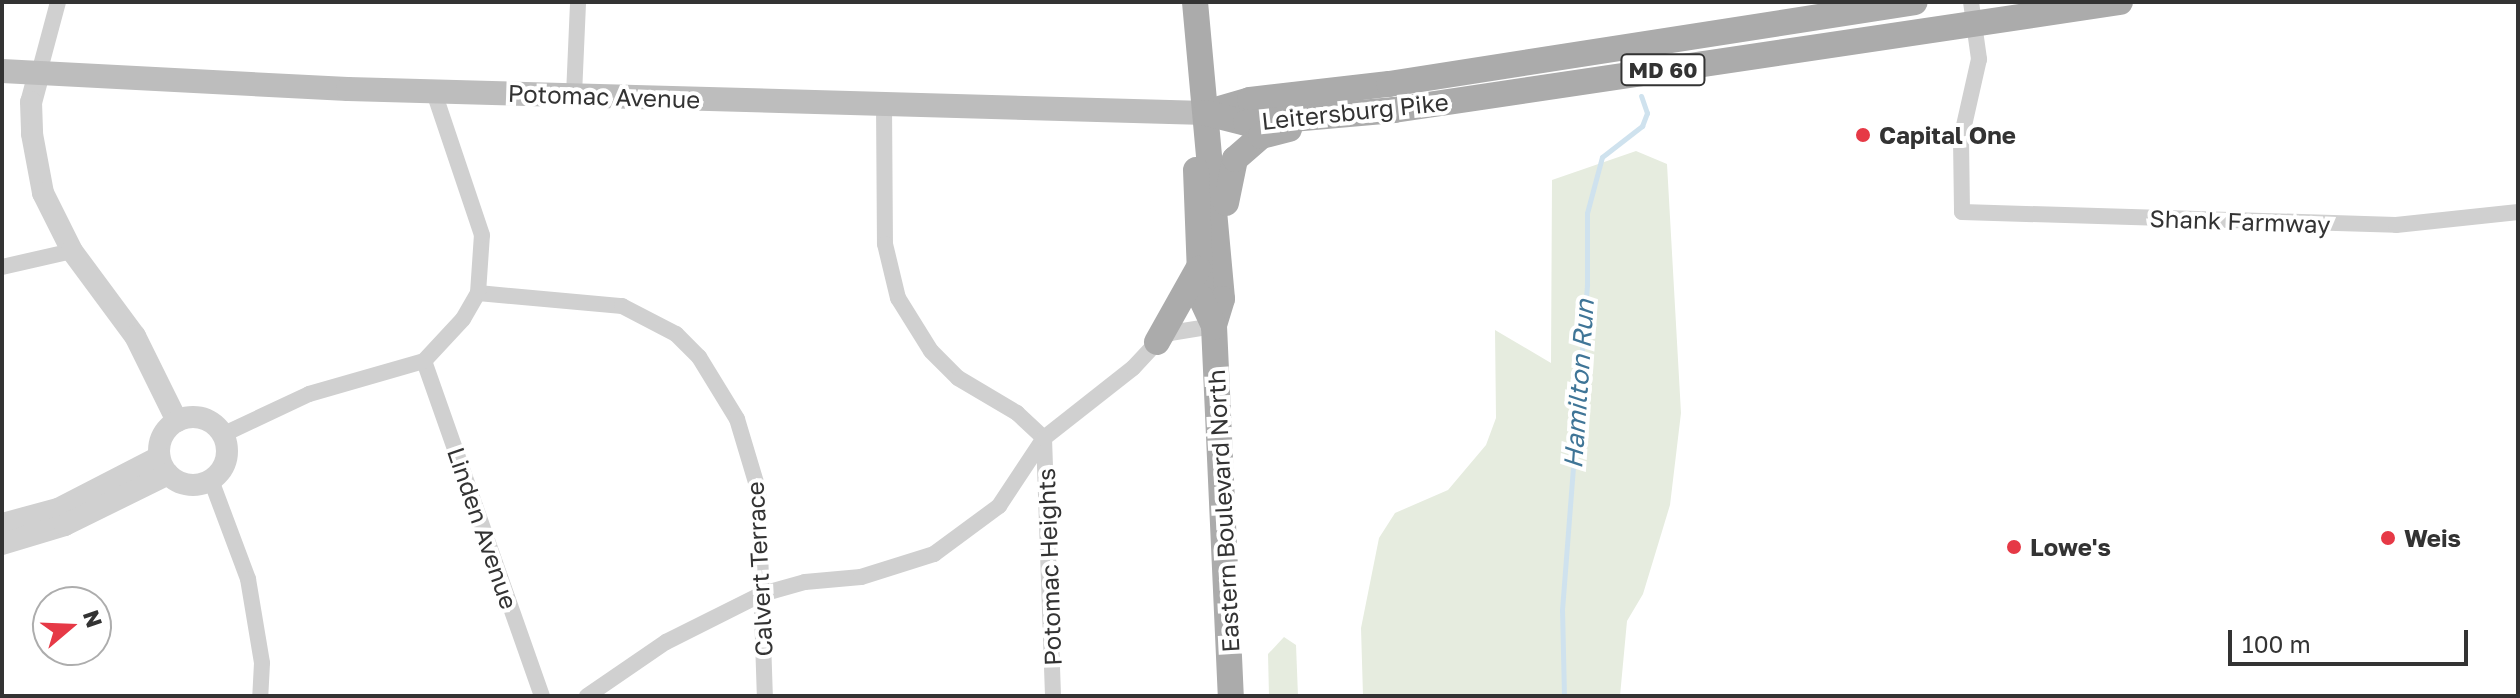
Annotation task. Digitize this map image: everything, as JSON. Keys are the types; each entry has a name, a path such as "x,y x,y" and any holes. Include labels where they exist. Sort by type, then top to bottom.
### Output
{"main road":[{"name":"Eastern Boulevard North","path":"1195,2 1206,113 1210,257 1222,299 1214,326 1231,696"},
{"name":"Leitersburg Pike","path":"1206,113 1250,100 1389,84 1915,2"},
{"name":"Leitersburg Pike","path":"1206,113 1246,123 1394,110 1972,13 2120,2"},
{"name":"Potomac Avenue","path":"2,71 434,92 1206,113"},
{"path":"1157,342 1226,236 1226,188 1235,159 1261,136 1394,110"}],"street":[{"path":"58,2 31,102 35,163 72,251 135,336 177,421"},
{"path":"574,95 578,2"},
{"name":"Shank Farmway","path":"1972,13 1979,59 1961,139 1962,212 2396,225 2518,212"},
{"path":"222,435 309,394 424,361 463,319 478,293 482,235 434,92"},
{"path":"884,104 885,244 898,298 931,351 958,378 1017,413 1044,438"},
{"path":"2,267 72,251"},
{"name":"Calvert Terrace","path":"478,293 622,306 676,334 699,357 737,419 758,489 765,696"},
{"path":"587,696 666,642 762,594 805,582 861,577 934,554 999,506 1044,438 1133,368 1157,342 1170,333 1214,326"},
{"name":"Linden Avenue","path":"424,361 542,696"},
{"path":"202,418 222,435 226,459 211,480 181,483 164,466 160,443 177,421 202,418"},
{"name":"Potomac Heights","path":"1044,438 1053,696"},
{"path":"2,524 69,504 164,466"},
{"path":"2,544 65,525 164,466"},
{"path":"211,480 248,579 262,663 260,696"}],"shaded area":[{"path":"1636,151 1667,164 1681,413 1670,505 1643,594 1627,621 1620,696 1363,696 1361,628 1379,538 1395,513 1448,490 1486,445 1496,418 1495,330 1551,363 1552,180"},
{"path":"1284,637 1296,645 1298,696 1269,696 1268,654"}],"waterway":[{"name":"Hamilton Run","path":"1564,696 1562,610 1587,284 1587,213 1602,157 1642,126 1647,113 1641,96"}],"place":[{"name":"Capital One","path":"1863,135"},
{"name":"Weis","path":"2388,538"},
{"name":"Lowe's","path":"2014,547"}]}
